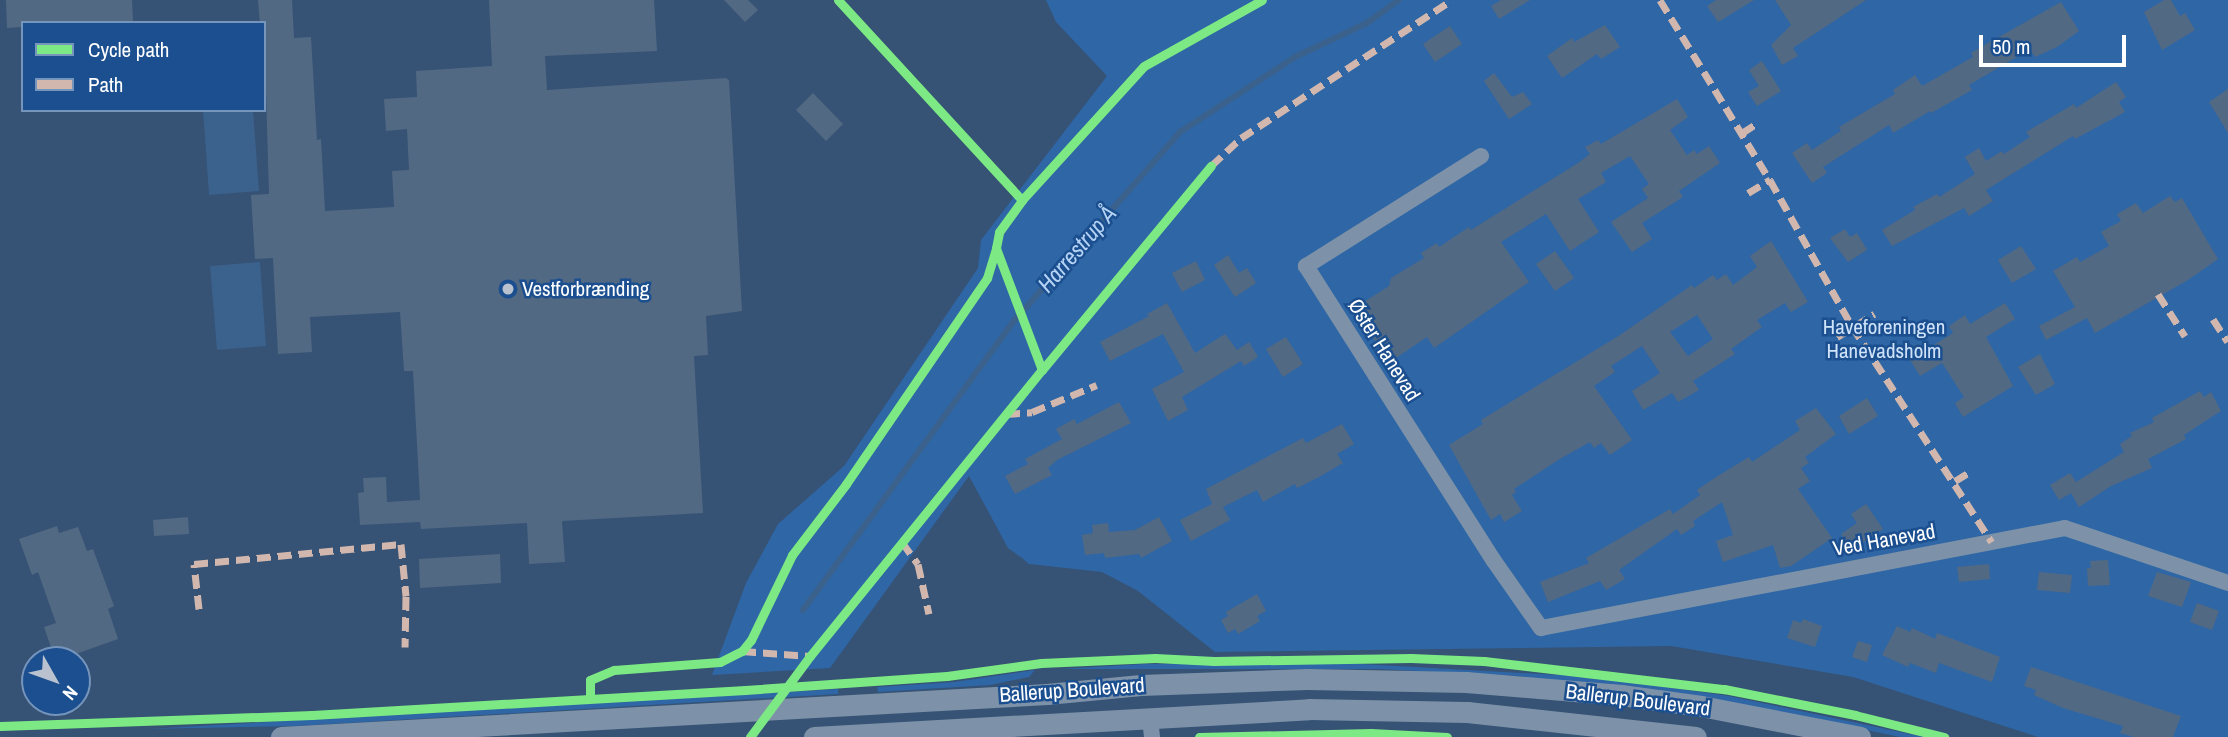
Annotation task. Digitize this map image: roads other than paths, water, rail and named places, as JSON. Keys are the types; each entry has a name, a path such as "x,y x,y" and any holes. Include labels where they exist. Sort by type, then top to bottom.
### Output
{"street":[{"name":"Øster Hanevad","path":"1481,156 1306,266 1494,561 1541,628"},
{"name":"Ved Hanevad","path":"1541,628 2065,528 2228,583"},
{"name":"Ballerup Boulevard","path":"281,737 1047,694 1141,685 1307,679 1466,682 1621,695 1701,706 1860,737"},
{"name":"Ballerup Boulevard","path":"814,737 1151,727 1309,709 1467,712 1696,737"}],"waterway":[{"name":"Harrestrup Å","path":"803,610 1014,321 1180,132 1295,57 1367,23 1399,0"}],"place":[{"name":"Vestforbrænding","path":"508,289"}],"park label":[{"name":"Haveforeningen Hanevadsholm","path":"1884,339"}]}
